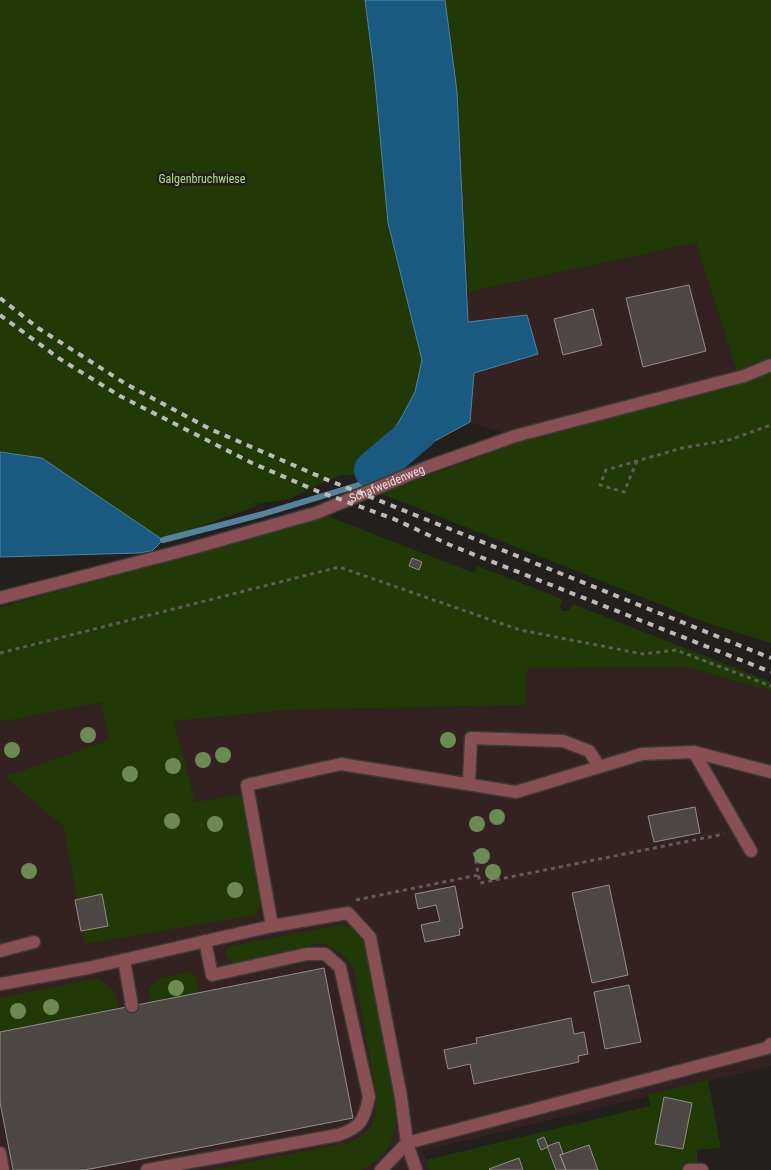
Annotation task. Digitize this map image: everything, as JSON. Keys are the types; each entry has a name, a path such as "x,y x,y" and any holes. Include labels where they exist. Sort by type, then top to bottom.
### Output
{"lane":[{"name":"Schafweidenweg","path":"0,598 189,549 316,513 430,466 515,436 744,376 771,365"},
{"path":"469,783 471,738 563,741 589,751 599,766"},
{"path":"694,752 750,851"},
{"path":"272,926 247,785 341,764 516,792 558,781 599,766 642,754 694,752 771,772"},
{"path":"0,984 124,960 272,926 348,913 370,937 401,1097 406,1143 416,1170"},
{"path":"147,1170 338,1135 354,1130 365,1116 369,1097 340,967 325,954 307,954 212,975 204,941"},
{"path":"0,951 34,942"},
{"path":"124,960 132,1006"},
{"path":"380,1170 406,1143 767,1048 771,1044"},
{"path":"0,1153 3,1170"},
{"path":"689,1170 702,1170"}],"path":[{"path":"637,461 624,492 600,485 606,470 637,461 682,448 729,440 771,425"},
{"path":"0,653 339,567 520,630 643,654 676,650 771,686"},
{"path":"474,852 480,884 739,830"},
{"path":"353,901 478,876"}],"shaded area":[{"path":"696,243 740,382 525,440 470,422 474,373 538,354 527,315 468,323 468,292"},
{"path":"685,667 771,691 771,1066 423,1151 430,1170 0,1170 0,722 101,701 109,739 174,721 290,710 525,705 526,668"}],"green space":[{"name":"Galgenbruchwiese","path":"0,0 365,0 374,70 388,223 422,360 415,392 400,420 358,475 340,475 289,499 257,504 252,499 257,506 163,540 42,458 0,452"},
{"path":"445,0 771,0 771,643 707,623 380,493 525,440 740,382 696,243 468,292 457,92"},
{"path":"327,516 474,573 478,566 562,599 560,607 562,611 568,611 573,604 771,682 771,691 685,667 527,668 526,705 290,710 174,721 195,802 243,794 262,900 256,915 85,944 64,827 5,777 109,740 101,702 0,722 0,607"},
{"path":"342,925 356,931 363,941 366,950 397,1110 389,1146 378,1159 361,1170 210,1170 347,1143 361,1136 374,1121 377,1097 354,970 345,956 321,943 233,963 227,958 225,951 230,946"},
{"path":"190,971 196,977 199,993 151,1002 149,988 160,978"},
{"path":"98,978 114,990 119,1009 0,1032 0,998"},
{"path":"708,1080 721,1148 697,1150 697,1170 429,1170 426,1160 650,1106 648,1095"}],"water":[{"path":"365,0 445,0 457,92 468,322 527,315 538,354 474,373 470,422 383,469 372,454 381,447 400,420 415,392 422,360 388,223 374,70"},
{"path":"0,452 42,458 163,540 152,551 138,553 0,557"}],"building":[{"path":"689,285 706,351 643,367 626,298"},
{"path":"593,309 602,345 563,355 554,319"},
{"path":"412,558 422,562 419,570 409,566"},
{"path":"695,807 700,833 654,842 648,816"},
{"path":"609,885 628,975 592,983 572,893"},
{"path":"455,886 463,928 459,929 460,935 425,942 421,925 440,921 436,905 418,909 415,894"},
{"path":"102,894 108,926 81,931 75,900"},
{"path":"324,968 353,1118 85,1170 13,1170 0,1102 0,1032"},
{"path":"629,985 641,1042 605,1049 594,992"},
{"path":"571,1018 574,1034 584,1032 588,1054 578,1056 579,1062 474,1084 470,1064 448,1069 444,1050 477,1043 476,1038"},
{"path":"664,1097 692,1103 683,1149 655,1144"},
{"path":"544,1137 548,1147 541,1150 537,1140"},
{"path":"559,1142 563,1154 560,1155 566,1170 556,1170 547,1146"},
{"path":"589,1145 598,1170 566,1170 560,1155"},
{"path":"519,1158 523,1170 489,1169"}],"waterway":[{"path":"373,470 419,431"},
{"path":"163,540 263,514 362,484 373,470"}],"railway":[{"path":"0,298 38,328 126,384 210,429 323,478 771,658"},
{"path":"0,315 60,359 120,396 252,463 317,491 394,519 450,545 771,672"}]}
